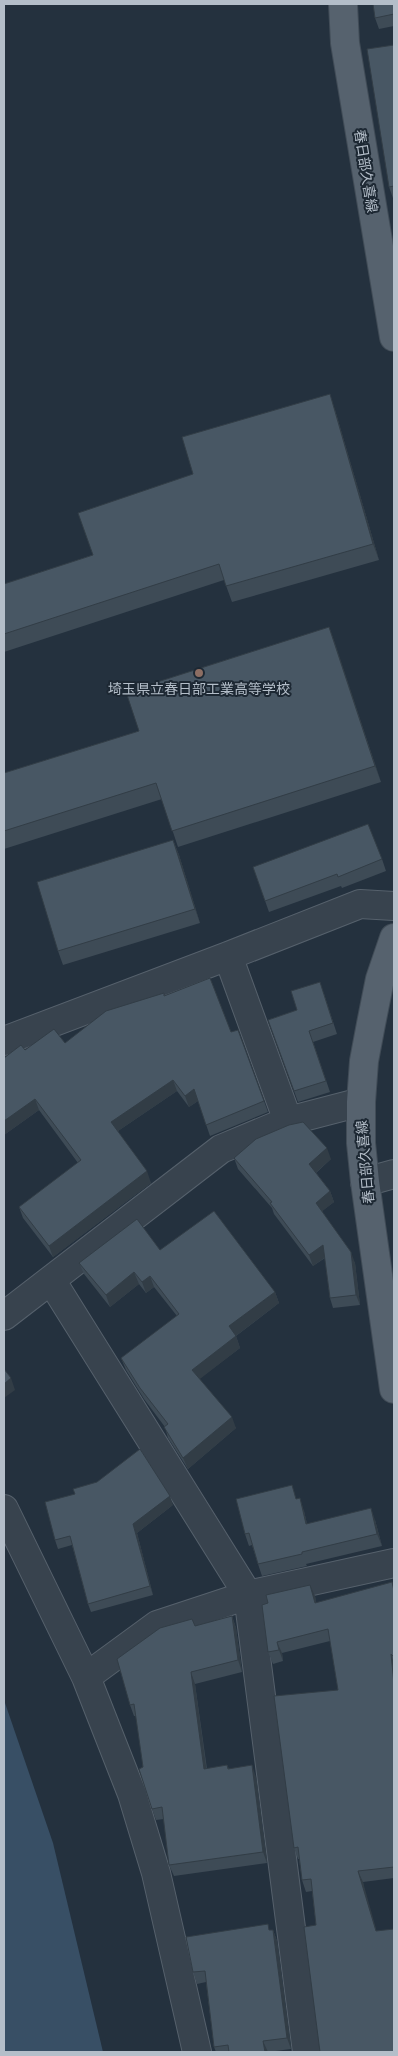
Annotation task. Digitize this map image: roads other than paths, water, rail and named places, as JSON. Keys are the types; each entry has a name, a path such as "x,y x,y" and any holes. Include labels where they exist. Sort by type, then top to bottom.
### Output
{"main road":[{"name":"春日部久喜線","path":"342,4 345,43 394,337"},
{"name":"春日部久喜線","path":"394,938 380,979 364,1061 361,1102 362,1143 366,1182 394,1389"}],"street":[{"path":"4,1041 360,904 394,906"},
{"path":"228,956 288,1121"},
{"path":"4,1316 221,1149 288,1121 361,1102"},
{"path":"366,1182 394,1174"},
{"path":"51,1280 248,1595 307,2052"},
{"path":"4,1509 86,1677 132,1794 156,1873 197,2052"},
{"path":"86,1677 157,1625 248,1595 394,1563"}],"water":[{"path":"4,1700 53,1843 103,2052 4,2052"}],"place":[{"name":"埼玉県立春日部工業高等学校","path":"199,673"}]}
